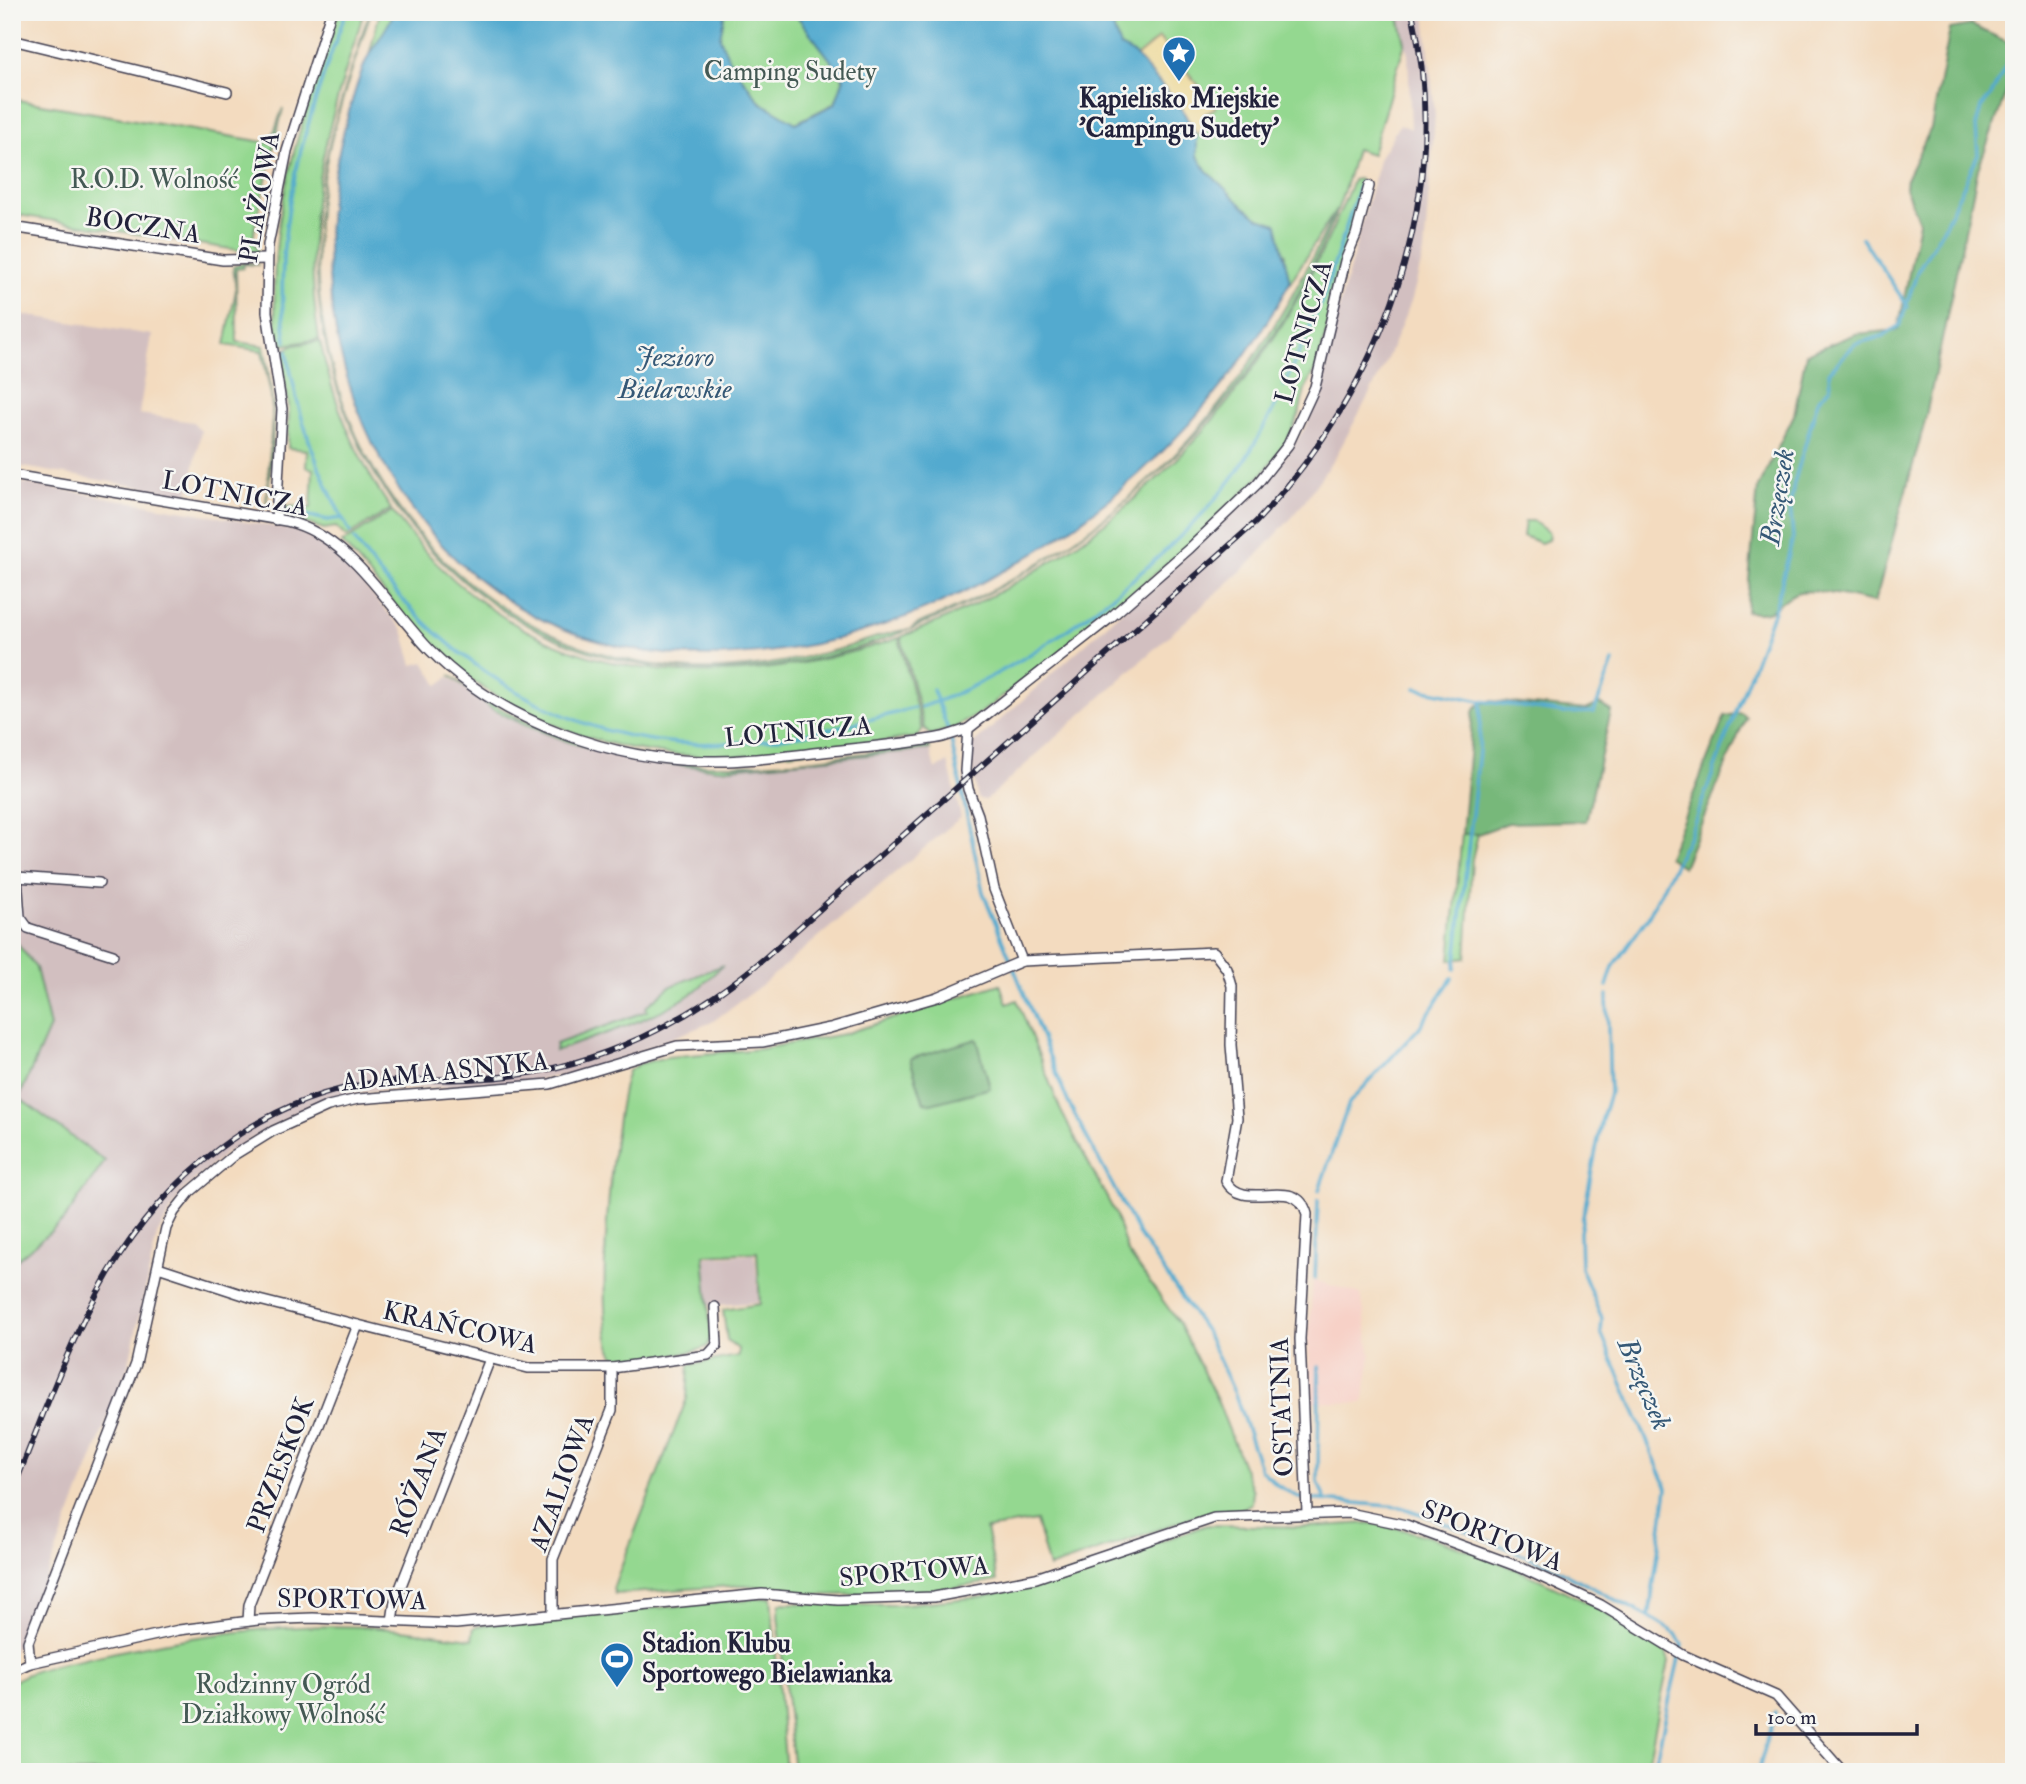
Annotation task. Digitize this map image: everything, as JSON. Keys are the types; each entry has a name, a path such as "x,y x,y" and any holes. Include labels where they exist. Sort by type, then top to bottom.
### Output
{"street":[{"name":"PLAŻOWA","path":"276,520 282,412 268,320 267,259 287,151 331,12"},
{"path":"12,40 227,92"},
{"name":"LOTNICZA","path":"12,475 305,527 334,542 425,644 473,687 512,712 568,735 629,751 708,761 943,737 964,731 1110,618 1190,548 1257,484 1288,445 1315,387 1345,261 1356,235 1370,186"},
{"name":"BOCZNA","path":"12,227 223,260 267,259"},
{"path":"964,731 968,789 978,814 993,889 1016,963"},
{"path":"99,883 15,874 20,917 27,928 113,955"},
{"name":"ADAMA ASNYKA","path":"30,1663 28,1642 136,1364 166,1228 190,1192 234,1155 272,1131 328,1106 391,1094 505,1090 550,1084 677,1046 762,1042 830,1028 937,997 1016,963 1214,952"},
{"name":"OSTATNIA","path":"1214,952 1227,969 1232,988 1231,1045 1237,1118 1226,1181 1239,1194 1289,1195 1303,1204 1308,1222 1300,1339 1306,1509"},
{"name":"KRAŃCOWA","path":"158,1267 241,1295 490,1359 542,1369 612,1368 708,1355 717,1345 715,1307"},
{"name":"PRZESKOK","path":"248,1621 249,1605 358,1325"},
{"name":"RÓŻANA","path":"392,1621 395,1601 490,1359"},
{"name":"AZALIOWA","path":"553,1614 553,1559 612,1410 612,1368"},
{"name":"SPORTOWA","path":"12,1671 30,1663 170,1632 248,1621 313,1618 460,1623 765,1594 838,1600 949,1595 1036,1578 1202,1520 1306,1509 1378,1517 1462,1544 1592,1600 1679,1653 1776,1696 1843,1772"}],"shaded area":[{"path":"1398,12 1425,12 1435,116 1424,252 1412,299 1383,369 1336,456 1296,513 1250,563 986,800 978,799 969,748 1270,479 1307,425 1380,157 1400,124 1411,129 1408,54"},
{"path":"12,313 152,335 139,414 193,422 201,431 188,495 12,465"},
{"path":"12,481 299,531 339,557 403,630 413,665 424,662 438,685 449,677 497,712 559,739 709,769 930,749 935,770 948,762 961,817 764,983 712,1022 589,1071 511,1084 376,1090 341,1096 306,1107 226,1153 182,1191 157,1235 129,1363 30,1619 12,1654"},
{"path":"755,1254 759,1302 708,1306 705,1257"},
{"path":"1313,1280 1361,1294 1371,1357 1363,1403 1310,1402 1309,1338"}],"green space":[{"path":"339,12 364,12 328,134 320,173 312,252 319,339 279,346 275,260 280,218 299,134"},
{"path":"371,12 338,114 329,151 339,109"},
{"path":"380,12 394,12 387,29 369,55"},
{"name":"Camping Sudety","path":"718,12 794,12 842,74 843,83 835,103 796,123 766,107 747,85 720,45"},
{"path":"1095,12 1398,12 1405,43 1372,154 1356,149 1336,214 1299,292 1260,355 1214,414 1187,442 1218,406 1282,313 1336,209 1285,291 1285,254 1197,162 1177,102 1132,53 1118,53 1113,26"},
{"path":"1971,25 2014,45 2014,71 1978,169 1924,425 1875,602 1824,592 1804,592 1789,596 1764,613 1746,611 1758,487 1794,415 1806,354 1855,334 1898,330 1919,222 1906,189 1907,177 1931,128 1950,29"},
{"name":"R.O.D. Wolność","path":"12,99 270,143 283,108 255,226 253,241 260,254 243,256 243,251 12,214"},
{"path":"329,151 318,220 321,192"},
{"path":"1359,179 1366,186 1317,367 1305,389 1299,414 1287,441 1263,473 1199,536 1112,611 1077,634 1061,652 982,712 954,728 930,735 924,728 901,637 980,602 1052,561 1118,513 1178,459 1231,398 1278,332 1318,259 1353,180"},
{"path":"318,220 320,297 317,226"},
{"path":"247,262 259,265 244,264 243,268 236,269 237,342 264,346 271,396 262,351 225,345 236,290 233,267"},
{"path":"320,302 335,377 320,310"},
{"path":"320,341 347,429 378,490 391,509 346,537 336,527 324,529 283,516 286,506 311,508 313,469 306,467 307,450 288,448 289,406 280,353 294,345"},
{"path":"336,381 361,444 338,391"},
{"path":"272,416 271,464 266,506"},
{"path":"366,456 407,519 460,575 524,620 591,649 546,634 475,591 417,534 371,467"},
{"path":"392,511 443,569 498,614 558,645 621,664 687,672 756,670 827,658 899,638 922,730 918,737 751,756 664,754 600,741 569,731 509,704 440,655 342,543"},
{"path":"1525,521 1533,521 1549,533 1548,540 1541,543 1523,536"},
{"path":"996,588 980,597 911,629 922,622"},
{"path":"908,630 841,653 770,667 734,670 663,668 628,662 601,653 679,668 739,668 798,659"},
{"path":"450,675 495,705 539,727 586,743 675,762 739,765 929,745 930,749 719,769 640,761 569,742 525,725 492,709"},
{"path":"1490,701 1586,710 1599,704 1611,711 1586,821 1508,823 1478,834 1462,834 1473,712 1478,705"},
{"path":"1741,713 1746,717 1683,867 1668,857 1725,716"},
{"path":"1462,834 1478,834 1472,859 1466,958 1450,960"},
{"path":"12,936 36,968 50,1027 19,1098 105,1161 63,1221 12,1264"},
{"path":"723,965 695,991 664,1009 627,1026 555,1051 556,1044 647,1011 646,1007 669,987"},
{"path":"1000,984 1007,1004 1017,1000 1061,1111 1115,1213 1127,1251 1179,1323 1217,1400 1253,1491 1252,1503 1242,1509 1199,1515 1049,1568 1036,1521 986,1529 997,1581 916,1594 821,1595 745,1585 615,1594 613,1588 687,1398 689,1365 738,1356 738,1349 727,1340 723,1310 760,1304 757,1252 704,1255 711,1336 708,1346 676,1355 645,1359 621,1359 615,1356 608,1338 605,1306 607,1218 617,1127 628,1071 639,1064 667,1057 760,1049 844,1034","holes":["977,1040 990,1088 958,1097 923,1101 910,1059"]},
{"path":"977,1039 990,1088 931,1104 924,1102 910,1059"},
{"path":"1368,1523 1439,1540 1523,1572 1603,1611 1665,1650 1669,1661 1646,1772 794,1772 778,1615 780,1603 895,1605 982,1597 1056,1578 1207,1525 1306,1527"},
{"name":"Rodzinny Ogród Działkowy Wolność","path":"771,1597 786,1772 12,1772 12,1682 32,1672 54,1666 164,1642 232,1632 333,1626 367,1627 472,1639 474,1627 488,1624"}],"sand":[{"name":"Kąpielisko Miejskie 'Campingu Sudety'","path":"1159,38 1215,105 1215,108 1205,114 1204,131 1195,135 1181,107 1136,57"}],"water":[{"name":"Jezioro Bielawskie","path":"394,12 725,12 720,38 729,60 760,102 796,123 835,104 844,78 794,12 1099,12 1112,24 1120,47 1134,54 1181,107 1197,137 1197,155 1207,171 1243,206 1259,218 1277,224 1290,282 1254,342 1188,425 1112,497 1028,557 935,605 836,639 735,655 637,650 544,621 461,564 391,477 357,406 345,369 330,293 329,215 336,164 354,95 370,53"}],"waterway":[{"path":"286,341 282,298 283,256 295,174 318,93 346,12"},
{"name":"Brzęczek","path":"1607,986 1613,967 1648,917 1690,834 1776,605 1793,537 1790,505 1794,483 1818,400 1830,388 1829,372 1855,344 1883,336 1900,325 1917,272 1944,227 1978,155 1976,126 1981,107 1990,97 2014,50"},
{"path":"1284,386 1325,293 1360,184"},
{"path":"1862,238 1908,307"},
{"path":"287,351 310,444 328,489 350,532"},
{"path":"921,707 961,692 1047,644 1131,581 1203,513 1231,480 1263,430 1279,398"},
{"path":"286,511 328,520 342,518"},
{"path":"354,539 383,578 454,648 494,677 537,702 582,722 629,736 678,743 738,743 826,730 914,708"},
{"path":"1481,701 1564,713 1594,712 1613,662"},
{"path":"1415,688 1481,701 1479,751 1455,969"},
{"path":"933,690 950,735 983,892 1068,1102 1139,1235 1206,1332 1235,1394 1261,1470 1277,1485 1299,1498 1400,1507 1430,1517 1549,1565 1649,1617"},
{"path":"1319,1190 1349,1103 1419,1028 1452,978"},
{"name":"Brzęczek","path":"1607,995 1610,1093 1602,1119 1580,1232 1581,1268 1602,1319 1601,1333 1667,1488 1649,1617 1676,1634 1682,1645 1653,1772"},
{"path":"1315,1279 1318,1200"},
{"path":"1319,1367 1318,1482 1325,1500"},
{"path":"1758,1772 1775,1712"}],"railway":[{"path":"12,1492 68,1354 108,1274 158,1205 187,1175 219,1148 254,1125 292,1106 331,1092 389,1081 468,1079 537,1072 608,1052 642,1037 707,1001 766,957 1256,522 1301,469 1340,411 1373,350 1398,285 1415,219 1424,150 1423,81 1412,12"}],"place":[{"name":"Kąpielisko Miejskie 'Campingu Sudety'","path":"1179,83"},
{"name":"Stadion Klubu Sportowego Bielawianka","path":"617,1689"}]}
